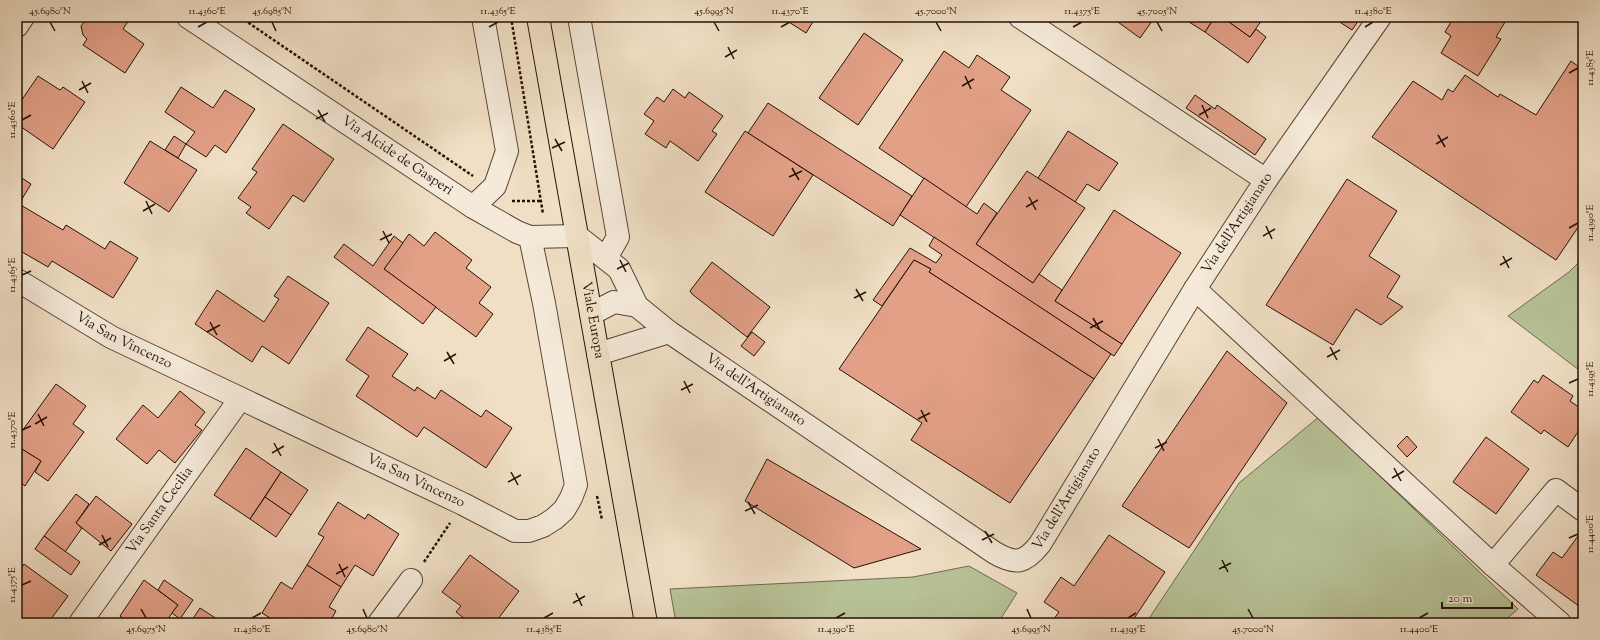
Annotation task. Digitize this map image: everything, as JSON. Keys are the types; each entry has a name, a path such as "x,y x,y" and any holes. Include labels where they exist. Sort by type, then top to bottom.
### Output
{"main road":[{"name":"Viale Europa","path":"538,17 646,623"}],"street":[{"path":"17,26 23,17"},
{"name":"Via Alcide de Gasperi","path":"188,17 472,207 517,232 530,237 577,236"},
{"path":"472,207 495,186 506,151 483,17"},
{"path":"579,17 618,237 606,258"},
{"path":"1020,17 1266,180"},
{"name":"Via dell'Artigianato","path":"637,306 670,332 995,553 1008,560 1020,560 1032,555 1040,544 1195,289 1266,180 1380,17"},
{"path":"577,236 619,269 637,306"},
{"name":"Via San Vincenzo","path":"17,280 111,337 463,504 515,531 529,531 543,526 554,519 567,504 576,485 544,303 530,237"},
{"path":"1195,289 1494,565 1560,623"},
{"path":"591,314 614,302 637,306"},
{"path":"598,354 670,332"},
{"name":"Via Santa Cecilia","path":"80,623 240,398"},
{"path":"1494,565 1556,490 1583,510"},
{"path":"379,623 411,580"}],"path":[{"path":"240,17 508,201 541,201"},
{"path":"411,580 463,504"}],"green space":[{"path":"1583,258 1583,373 1508,316 1569,272"},
{"path":"1320,416 1362,459 1518,609 1502,623 1146,623 1239,483"},
{"path":"969,566 1017,593 998,623 676,623 670,589 913,577"}],"building":[{"path":"88,17 131,17 123,29 144,44 125,73 83,45 87,39 83,35 81,26"},
{"path":"781,17 816,17 806,33"},
{"path":"1111,17 1155,17 1140,38"},
{"path":"1181,17 1215,17 1205,32"},
{"path":"1215,17 1222,17 1250,37 1256,29 1266,37 1248,63 1205,32"},
{"path":"1222,17 1264,17 1250,37"},
{"path":"1332,17 1361,17 1352,30"},
{"path":"1454,17 1508,17 1496,37 1501,39 1478,76 1441,53 1451,36 1445,32"},
{"path":"864,33 903,60 858,125 819,98"},
{"path":"944,51 969,68 977,55 1010,77 1001,90 1031,110 966,207 879,148"},
{"path":"1571,61 1579,67 1583,61 1583,231 1579,226 1556,260 1372,137 1413,81 1442,100 1448,89 1453,92 1465,75 1498,97 1500,94 1536,115"},
{"path":"38,76 60,90 63,87 85,102 53,149 17,124 17,107"},
{"path":"181,87 213,108 225,90 255,109 226,153 215,145 206,157 186,144 195,132 165,112"},
{"path":"673,89 685,98 689,92 723,116 712,131 717,134 698,161 670,141 666,148 645,134 654,121 644,114 657,97 664,102"},
{"path":"1195,95 1215,109 1217,105 1266,139 1255,155 1186,108"},
{"path":"768,103 912,196 893,226 748,133"},
{"path":"283,124 334,159 304,202 293,195 269,229 246,213 251,207 238,198 257,172 252,169"},
{"path":"745,131 813,175 773,236 705,192"},
{"path":"1068,131 1118,163 1099,191 1087,184 1075,202 1038,178"},
{"path":"174,136 186,144 178,158 165,150"},
{"path":"150,141 197,170 169,212 124,183"},
{"path":"1027,171 1085,208 1033,283 976,244"},
{"path":"17,175 31,184 19,204 63,230 66,225 105,249 110,241 138,258 113,298 52,261 48,267 17,249"},
{"path":"924,178 977,214 984,203 997,213 976,244 1033,283 1039,274 1062,290 1055,301 1122,344 1114,356 900,215"},
{"path":"1347,179 1397,211 1369,256 1400,276 1387,297 1403,307 1381,325 1356,309 1333,345 1266,305"},
{"path":"1114,210 1181,253 1122,344 1055,301"},
{"path":"435,232 472,260 466,268 491,287 479,303 493,314 476,337 384,269 409,234 424,246"},
{"path":"394,236 403,243 384,269 436,307 423,324 334,257 344,244 373,266"},
{"path":"934,237 1111,354 1094,379 929,272 931,269 914,260 882,306 873,300 910,248 936,263 942,255 929,246"},
{"path":"914,260 931,269 929,272 1094,379 1010,503 911,440 922,423 839,369"},
{"path":"712,262 770,307 747,337 690,291"},
{"path":"288,276 329,303 289,364 262,346 252,362 195,324 217,290 264,322 279,299 274,296"},
{"path":"368,327 408,354 392,376 415,391 417,387 435,399 441,390 481,417 486,410 512,428 486,468 424,427 417,437 356,396 369,376 346,360"},
{"path":"752,332 765,342 754,356 741,346"},
{"path":"1227,351 1287,403 1189,548 1122,506"},
{"path":"1543,375 1573,396 1570,401 1583,410 1583,424 1568,447 1544,430 1541,434 1511,412 1534,380 1538,383"},
{"path":"56,384 86,406 73,424 84,432 48,481 35,472 41,461 17,446 17,438"},
{"path":"180,391 205,412 195,425 202,430 175,463 159,450 147,464 116,439 143,405 158,418"},
{"path":"1407,436 1417,447 1407,457 1397,446"},
{"path":"1486,437 1529,469 1496,514 1453,482"},
{"path":"17,446 41,461 25,486 17,480"},
{"path":"246,448 281,472 250,519 214,495"},
{"path":"767,459 921,549 854,568 745,501"},
{"path":"281,472 308,490 291,515 265,497"},
{"path":"76,494 89,504 76,523 82,528 65,552 44,536"},
{"path":"96,496 132,524 111,551 76,523"},
{"path":"265,497 291,515 276,537 250,519"},
{"path":"338,502 365,519 368,514 399,534 373,576 355,565 341,587 307,565 324,537 318,534"},
{"path":"1109,535 1165,572 1131,623 1051,623 1059,612 1044,602 1061,577 1074,586"},
{"path":"44,536 80,562 71,575 35,549"},
{"path":"1578,536 1583,540 1583,609 1536,575 1553,552 1562,558"},
{"path":"470,555 519,591 495,623 470,623 456,612 461,606 442,592"},
{"path":"24,564 68,596 48,623 27,623 17,616 17,575"},
{"path":"307,565 341,587 329,607 336,611 329,623 278,623 262,613 281,582 292,589"},
{"path":"144,580 178,605 165,623 130,623 120,616"},
{"path":"164,580 193,600 180,619 172,613 178,605 158,590"},
{"path":"200,608 217,619 214,623 196,623 192,620"}]}
